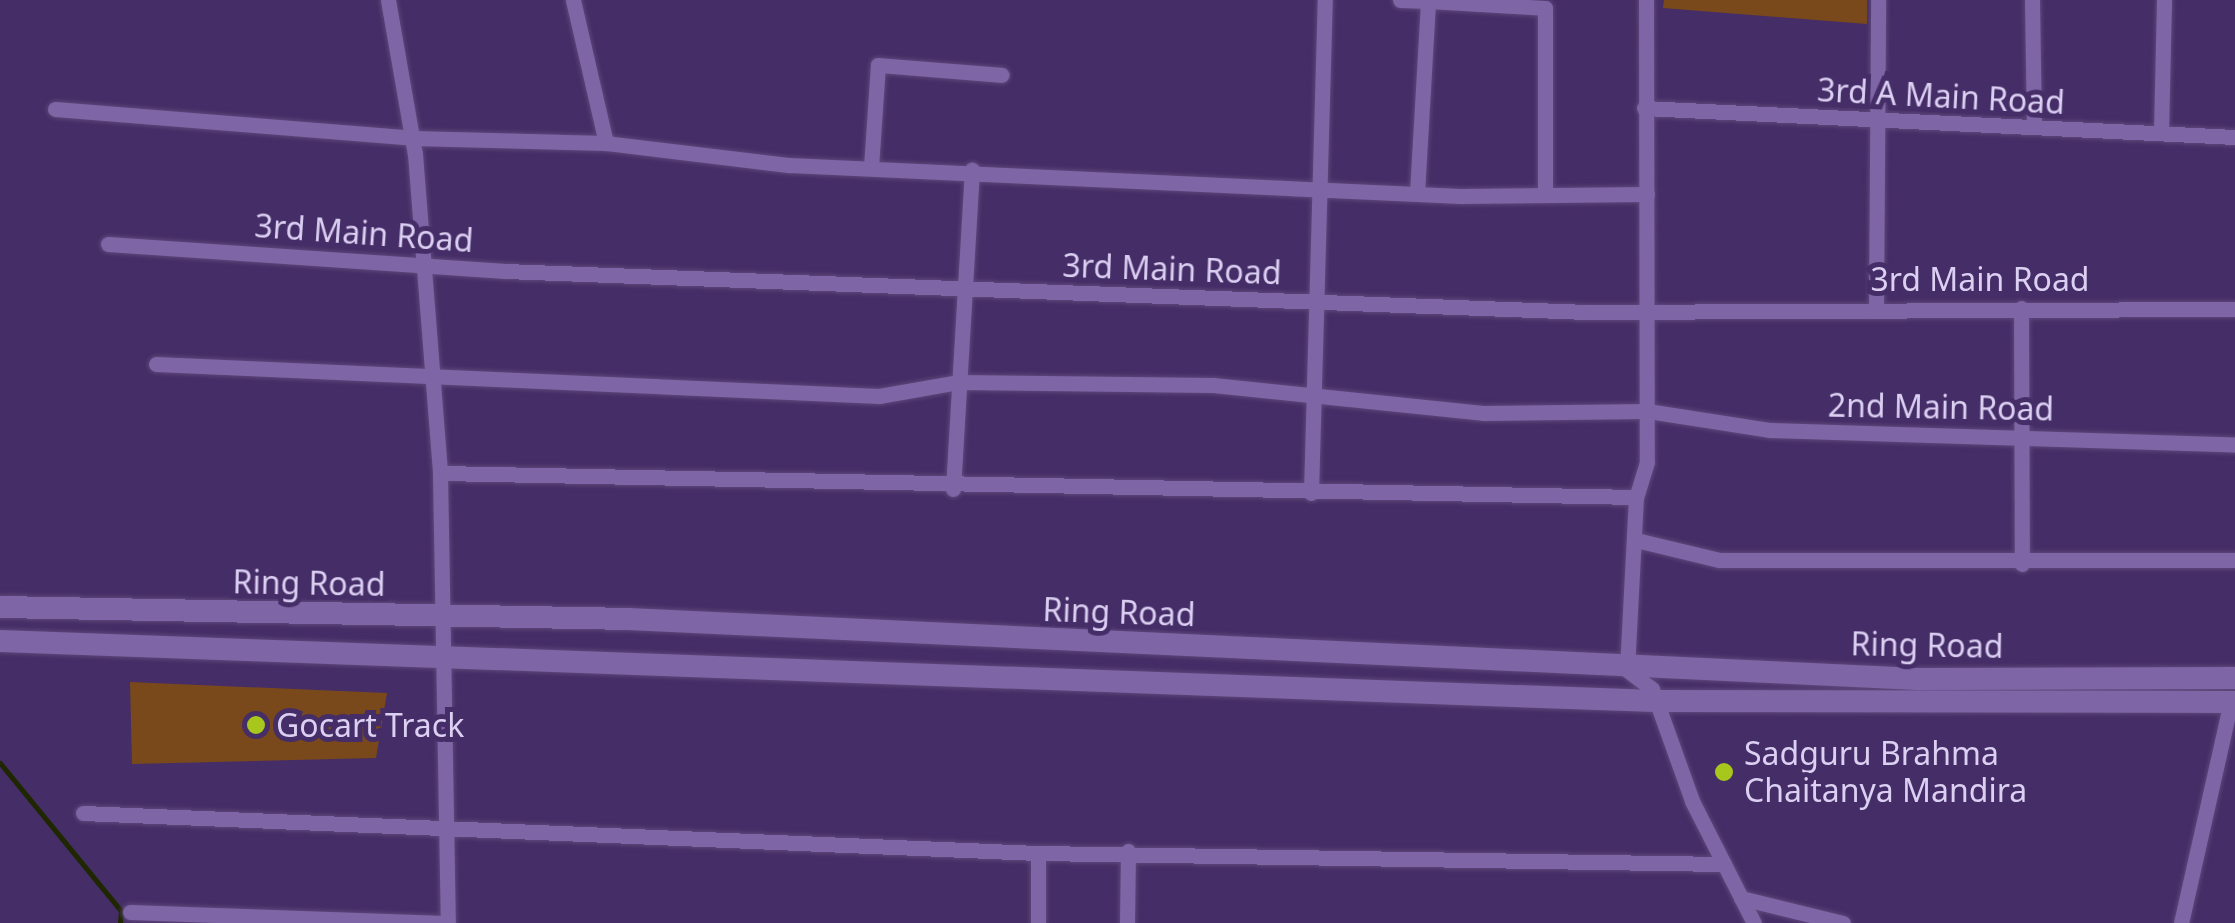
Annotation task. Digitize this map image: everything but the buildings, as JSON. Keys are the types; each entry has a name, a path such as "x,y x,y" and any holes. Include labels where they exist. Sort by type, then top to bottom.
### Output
{"main road":[{"name":"Ring Road","path":"0,607 436,617 1412,652 1628,670 2235,678"},
{"name":"Ring Road","path":"0,641 1654,702 2233,702"}],"street":[{"path":"130,912 446,923 450,716 438,655 436,617 440,473 413,138 388,0"},
{"path":"573,0 606,143"},
{"path":"1311,492 1325,0"},
{"path":"1400,0 1545,8 1545,194"},
{"path":"1646,0 1648,411 1636,497 1628,670 1654,702 1724,864 1754,923"},
{"path":"1876,306 1878,0"},
{"path":"2032,0 2034,127"},
{"path":"2161,134 2164,0"},
{"path":"1418,193 1428,1"},
{"path":"871,167 878,65 1002,76"},
{"name":"3rd A Main Road","path":"1644,108 2235,137"},
{"path":"55,109 413,138 606,143 871,167 1418,193 1647,194"},
{"path":"953,489 972,170"},
{"name":"3rd Main Road","path":"108,244 425,264 1317,300 2235,309"},
{"path":"2021,308 2022,564"},
{"name":"2nd Main Road","path":"156,364 434,380 879,396 958,382 1315,394 1482,413 1648,411 1770,430 2235,445"},
{"path":"440,473 953,489 1636,497"},
{"path":"1636,540 1719,560 2022,564 2235,560"},
{"path":"2180,923 2233,702"},
{"path":"83,813 1038,853 1128,851 1724,864"},
{"path":"1127,923 1128,851"},
{"path":"1038,853 1038,923"},
{"path":"1741,898 1843,923"}],"shaded area":[{"path":"1664,0 1867,0 1867,24 1663,8"},
{"name":"Gocart Track","path":"130,682 387,693 376,758 132,764"}],"waterway":[{"path":"0,763 121,911 120,923"}],"place":[{"name":"Gocart Track","path":"256,725"},
{"name":"Sadguru Brahma Chaitanya Mandira","path":"1724,772"}]}
